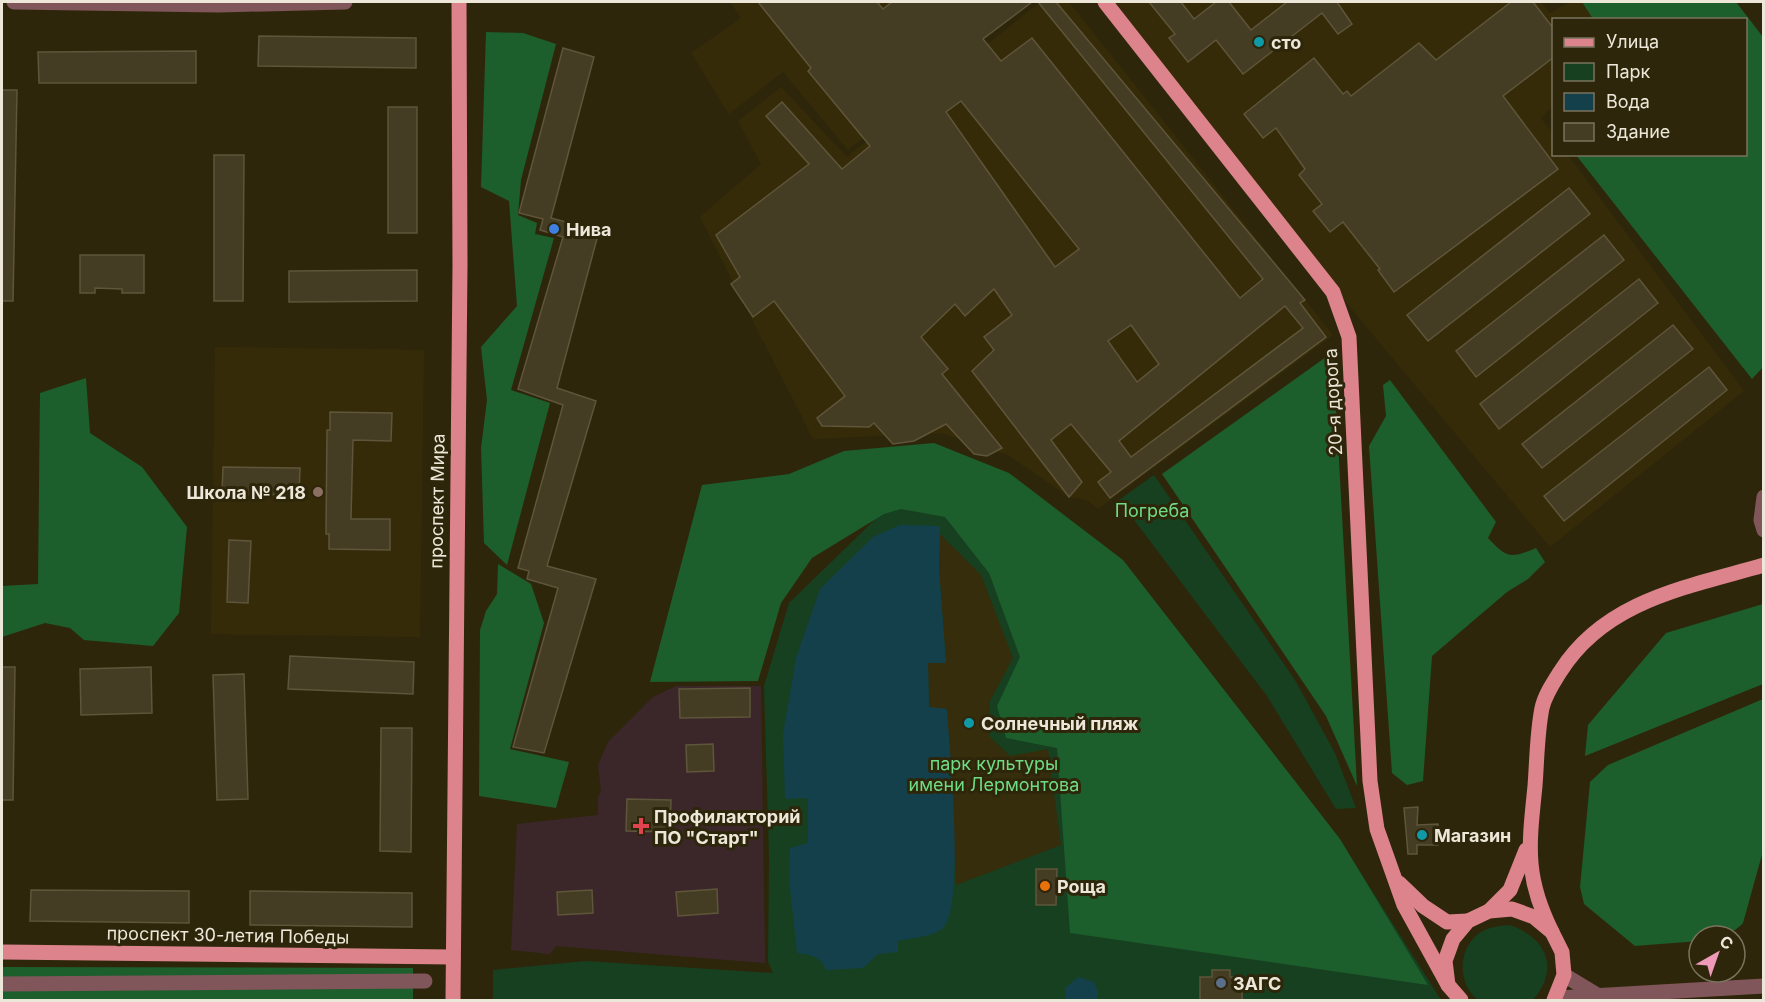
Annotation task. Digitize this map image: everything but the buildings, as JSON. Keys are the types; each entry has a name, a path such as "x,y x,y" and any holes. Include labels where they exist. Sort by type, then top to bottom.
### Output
{"main road":[{"name":"проспект Мира","path":"453,1000 460,265 459,2"},
{"name":"20-я дорога","path":"1105,2 1333,292 1349,337 1370,736 1370,781 1377,829 1404,904 1448,985 1461,1000"},
{"path":"1556,1000 1564,975 1563,952 1537,903 1529,842 1542,708 1552,684 1568,658 1590,634 1614,616 1646,600 1764,564"},
{"path":"1448,985 1446,961 1453,939 1468,921 1489,911 1510,890 1520,870 1529,842"},
{"name":"20-я дорога","path":"1395,879 1423,906 1447,922 1468,921"},
{"path":"1489,911 1512,909 1534,917 1552,932"},
{"name":"проспект 30-летия Победы","path":"2,952 453,957"}],"street":[{"path":"14,2 219,5 345,2"},
{"path":"1764,497 1761,520 1764,530"},
{"path":"1564,975 1597,995"},
{"path":"2,984 425,981"},
{"path":"1556,1000 1597,995 1763,987"}],"shaded area":[{"path":"730,2 1028,2 848,150 783,72 729,114 691,53 741,18"},
{"path":"1040,2 1069,2 1333,335 1098,509 1087,500 1069,497 1008,455 941,433 813,439 700,217 761,164 738,121 781,87 847,157"},
{"path":"1115,2 1541,2 1550,13 1570,2 1582,2 1592,18 1552,18 1552,107 1541,118 1552,133 1552,156 1569,156 1744,391 1550,547 1344,300"},
{"name":"Школа № 218","path":"215,347 424,350 420,637 211,634"},
{"name":"Профилакторий ПО \"Старт\"","path":"676,686 761,686 765,963 556,946 550,954 511,950 517,824 598,815 598,797 601,791 598,765 608,742 653,697"}],"green space":[{"path":"1582,2 1736,2 1763,37 1764,366 1752,379 1577,156 1747,156 1747,18 1592,18"},
{"path":"486,32 523,33 556,44 521,180 518,215 537,223 535,234 554,238 511,390 550,403 507,565 484,543 481,448 487,400 481,347 517,306 509,201 481,187"},
{"path":"1333,352 1357,786 1326,716 1162,474"},
{"path":"86,378 90,433 142,467 187,527 179,613 153,646 84,640 70,628 45,623 2,637 2,586 38,584 40,393"},
{"path":"1390,380 1496,522 1488,538 1509,555 1536,548 1545,562 1528,579 1507,592 1432,656 1423,781 1407,785 1392,773 1369,446 1386,416 1383,385"},
{"path":"934,443 1009,473 1123,560 1340,839 1428,985 1070,933 1057,748 1006,738 997,706 1020,657 989,573 945,517 901,509 884,514 812,558 781,603 758,681 650,682 702,485 789,474 844,451"},
{"name":"парк культуры имени Лермонтова","path":"928,468 1342,843 1441,1000 493,1000 493,970 586,961 773,973 768,962 769,857 764,686 789,603"},
{"name":"Погреба","path":"1154,475 1295,680 1335,753 1356,808 1336,809 1267,696 1119,500"},
{"path":"498,564 531,584 544,623 510,749 569,762 556,808 479,796 480,630 486,611 497,594"},
{"path":"1763,604 1763,684 1585,756 1588,725 1666,633"},
{"path":"1763,699 1763,851 1742,924 1687,924 1687,942 1635,946 1584,904 1580,887 1590,782 1608,765"},
{"path":"1510,925 1523,931 1541,946 1546,956 1546,977 1533,1000 1478,1000 1471,993 1464,977 1463,958 1466,949 1478,934 1493,927"},
{"path":"2,967 413,968 413,1000 2,1000"}],"sand":[{"name":"Солнечный пляж","path":"940,534 981,575 1013,658 990,701 990,737 1010,756 1048,749 1061,845 956,885 947,710 929,707 928,663 946,663 939,569"}],"water":[{"path":"900,525 940,526 939,569 946,663 928,663 929,707 947,709 953,790 955,860 953,891 949,915 938,932 898,941 898,952 878,954 863,968 826,970 818,959 797,953 789,880 790,848 808,843 808,798 785,799 783,734 796,658 820,589 873,537"},
{"path":"1078,977 1094,982 1098,992 1097,1000 1066,1000 1065,988"}],"place":[{"name":"сто","path":"1259,42"},
{"name":"Нива","path":"554,229"},
{"name":"Школа № 218","path":"318,492"},
{"name":"Солнечный пляж","path":"969,723"},
{"name":"Профилакторий ПО \"Старт\"","path":"641,826"},
{"name":"Магазин","path":"1422,835"},
{"name":"Роща","path":"1045,886"},
{"name":"ЗАГС","path":"1221,983"}]}
